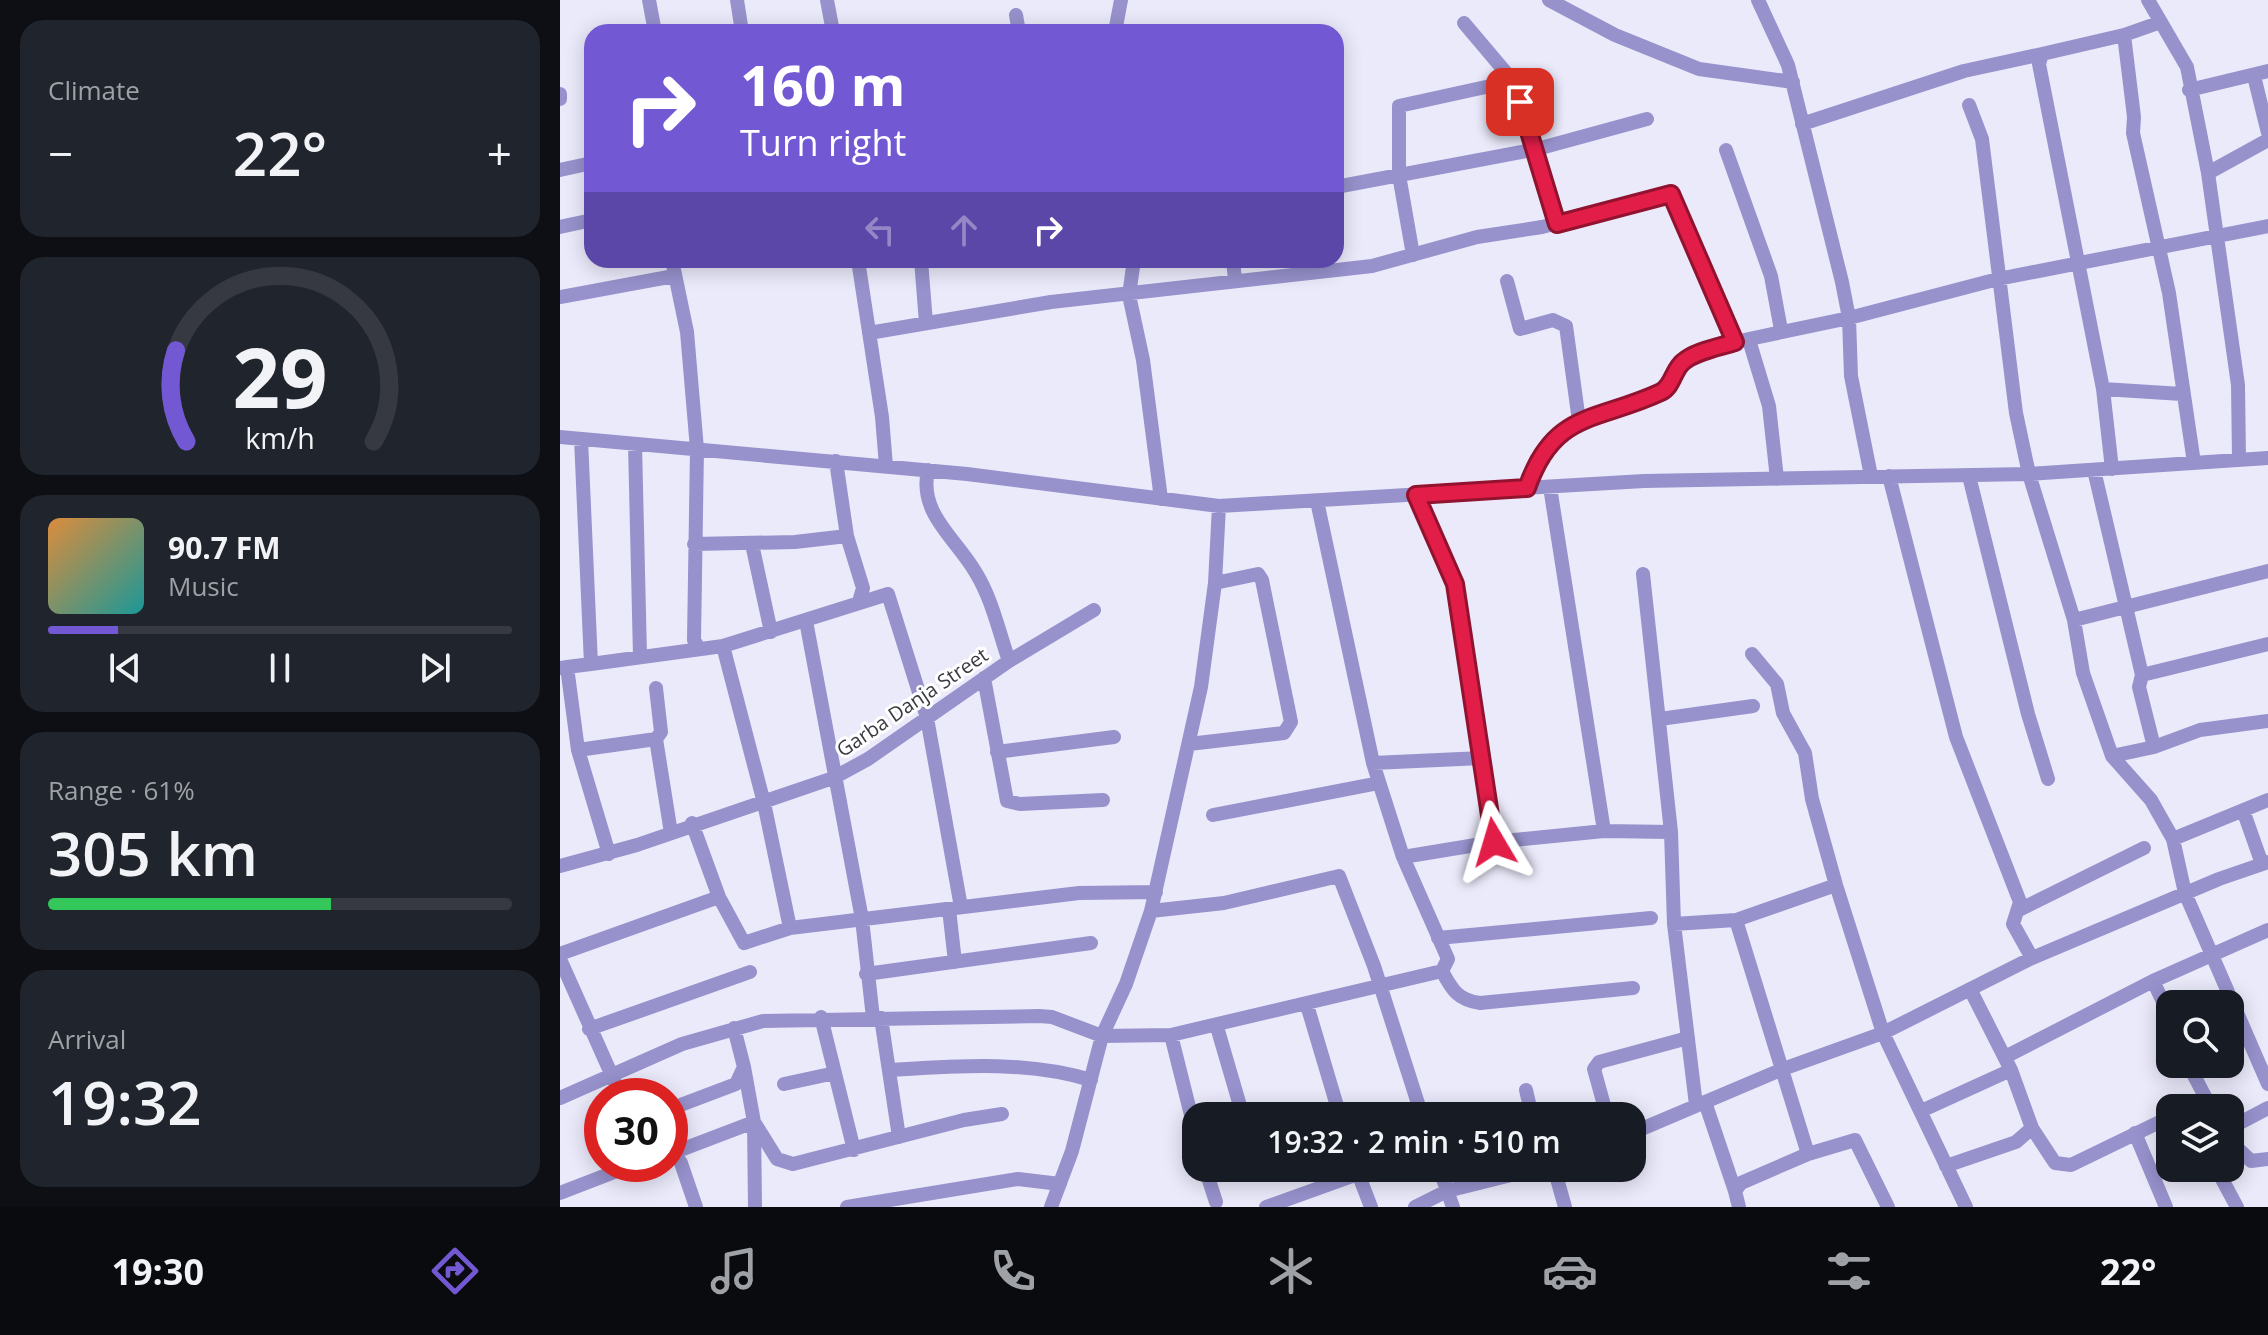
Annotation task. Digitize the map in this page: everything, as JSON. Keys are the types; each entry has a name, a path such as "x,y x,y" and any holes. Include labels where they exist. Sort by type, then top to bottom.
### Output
{"street":[{"path":"649,0 654,24"},
{"path":"737,0 741,24"},
{"path":"827,0 832,24"},
{"path":"1116,24 1121,0"},
{"path":"1549,0 1615,35 1699,69 1793,82"},
{"path":"1758,0 1793,82 1849,318 1851,376 1871,476"},
{"path":"2148,0 2187,67 2189,90 2208,173 2238,385 2239,459"},
{"path":"1016,15 1018,24"},
{"path":"1802,124 1964,71 2124,35 2161,22"},
{"path":"1464,23 1513,81 1537,149 1557,224"},
{"path":"2124,35 2134,117 2133,133 2169,293 2194,463"},
{"path":"2042,54 2039,64 2103,389 2112,469"},
{"path":"2189,90 2261,73 2268,133"},
{"path":"1413,255 1399,175 1399,106 1513,81"},
{"path":"1969,105 1982,139 2016,413 2029,474 2074,620 2083,673 2112,756 2151,800 2173,839 2185,893 2268,1084"},
{"path":"1344,185 1537,149 1647,119"},
{"path":"2208,173 2268,140"},
{"path":"1726,150 1766,262 1781,330"},
{"path":"560,170 584,165"},
{"path":"869,333 1051,302 1357,269 1477,237 1557,224 1671,194 1742,341 1769,406 1777,479"},
{"path":"560,227 584,222"},
{"path":"1527,488 1536,460 1553,438 1579,421 1665,390 1684,361 1781,330 1849,318 1998,279 2268,226"},
{"path":"673,268 687,332 697,449 694,640 698,647"},
{"path":"859,268 886,466"},
{"path":"922,268 926,323"},
{"path":"1133,268 1129,295 1143,360 1161,499"},
{"path":"1234,268 1235,280"},
{"path":"560,297 674,276"},
{"path":"1507,281 1520,329 1553,320 1566,326 1579,421"},
{"path":"2103,389 2182,394"},
{"path":"560,437 928,470 1219,506 1726,478 2029,474 2268,458"},
{"path":"581,439 591,664"},
{"path":"635,444 640,656"},
{"path":"836,461 847,536 863,588 859,602"},
{"path":"928,470 926,495 933,515 977,574 1009,661"},
{"path":"2094,470 2142,675 2139,687 2154,747"},
{"path":"1889,476 1956,737 2020,902 2013,924 2032,958"},
{"path":"1969,476 2028,714 2048,779"},
{"path":"1550,487 1604,831"},
{"path":"1416,495 1455,584 1494,842"},
{"path":"560,1098 682,1044 763,1021 821,1017 1052,1017 1102,1036 1171,1035 1217,1027 1442,971 1448,959 1403,857 1373,763 1317,501"},
{"path":"1051,1207 1072,1151 1102,1036 1126,984 1156,892 1189,744 1215,583 1219,506"},
{"path":"694,544 752,544 847,536"},
{"path":"752,544 771,632"},
{"path":"2074,620 2268,571"},
{"path":"1189,744 1284,733 1291,722 1262,580 1258,574 1215,583"},
{"path":"1643,574 1671,832 1674,924 1688,1038 1701,1103 1739,1207"},
{"path":"609,854 578,750 564,667 723,646 888,594 927,718 955,908 955,962"},
{"name":"Garba Danja Street","path":"560,866 609,854 692,823 764,803 833,778 1009,661 1094,610"},
{"path":"806,621 833,778 862,919 866,974 889,1070 899,1137"},
{"path":"2142,675 2268,644"},
{"path":"723,646 764,803 790,928"},
{"path":"1752,654 1777,684 1783,713 1805,753 1812,799 1883,1033 1966,1207"},
{"path":"984,678 1007,801 1020,804 1103,800"},
{"path":"656,688 661,732 656,739 671,833"},
{"path":"1660,719 1753,706"},
{"path":"2112,756 2154,747 2200,730 2268,721"},
{"path":"997,752 1114,737"},
{"path":"578,750 656,739"},
{"path":"1373,763 1482,758"},
{"path":"1213,815 1379,783"},
{"path":"2173,839 2268,800"},
{"path":"1646,1127 1783,1069 1883,1033 2032,958 2185,893 2265,863 2243,810"},
{"path":"692,823 719,897 744,943 790,928 862,919 1079,893 1156,892"},
{"path":"1403,857 1494,842 1604,831 1671,832"},
{"path":"2019,910 2144,848"},
{"path":"1151,911 1224,903 1339,876 1417,1102"},
{"path":"1674,924 1736,920 1836,885"},
{"path":"611,1076 560,957 719,897"},
{"path":"1438,938 1651,918"},
{"path":"1736,920 1808,1154"},
{"path":"1921,1111 2153,981 2268,930"},
{"path":"866,974 1091,943"},
{"path":"1442,971 1453,992 1464,1001 1480,1003 1633,988"},
{"path":"589,1029 750,972"},
{"path":"2153,981 2157,990"},
{"path":"1970,989 2008,1064 2032,1128 2055,1163 2071,1165 2156,1123"},
{"path":"1307,1005 1336,1102"},
{"path":"821,1017 854,1150"},
{"path":"1217,1027 1239,1102"},
{"path":"734,1028 754,1122 755,1207"},
{"path":"1171,1035 1188,1102"},
{"path":"1603,1102 1594,1069 1599,1062 1688,1038"},
{"path":"889,1070 970,1065 1056,1071 1091,1080"},
{"path":"688,1102 736,1084 744,1067"},
{"path":"784,1084 835,1073"},
{"path":"1526,1090 1529,1102"},
{"path":"2244,1121 2268,1108"},
{"path":"754,1122 777,1159 793,1164 1002,1114"},
{"path":"688,1148 754,1122"},
{"path":"1946,1166 2016,1142 2032,1128"},
{"path":"2135,1133 2166,1207"},
{"path":"1735,1191 1741,1183 1808,1154 1855,1140 1888,1207"},
{"path":"2244,1154 2251,1161 2268,1159"},
{"path":"847,1207 1018,1179 1060,1184"},
{"path":"560,1193 588,1182"},
{"path":"685,1182 696,1207"},
{"path":"1210,1182 1216,1202"},
{"path":"1266,1207 1329,1182"},
{"path":"1361,1182 1371,1207"},
{"path":"1444,1182 1453,1207"},
{"path":"1415,1207 1447,1191 1483,1182"},
{"path":"1558,1182 1565,1207"},
{"path":"2224,1182 2237,1207"}],"route":[{"path":"1494,842 1455,584 1416,495 1527,488 1536,460 1553,438 1579,421 1665,390 1684,361 1735,342 1671,194 1557,224 1537,149 1520,102"}]}
